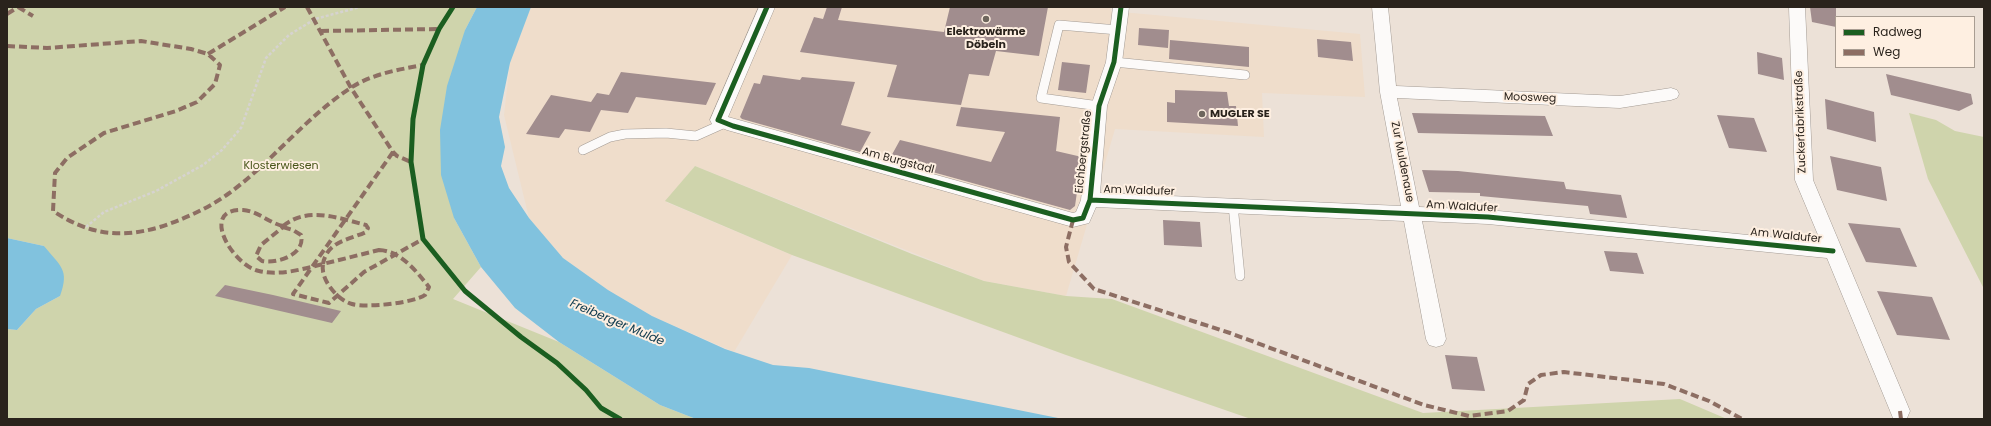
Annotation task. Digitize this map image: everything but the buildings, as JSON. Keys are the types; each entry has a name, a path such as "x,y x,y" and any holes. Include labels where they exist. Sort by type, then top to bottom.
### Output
{"street":[{"path":"722,122 767,7"},
{"name":"Eichbergstraße","path":"1073,220 1083,218 1090,200 1099,106 1114,62 1121,7"},
{"name":"Zur Muldenaue","path":"1380,7 1388,92 1436,338"},
{"name":"Zuckerfabrikstraße","path":"1797,7 1799,100 1804,180 1900,411"},
{"name":"Moosweg","path":"1388,92 1620,102 1671,94"},
{"name":"Am Burgstadl","path":"722,122 1073,220"},
{"name":"Am Waldufer","path":"1090,200 1488,217 1833,251"}],"lane":[{"path":"1099,106 1041,98 1059,25 1118,30"},
{"path":"1114,62 1246,75"},
{"path":"584,150 610,137 625,134 666,133 696,136 722,122"},
{"path":"1233,205 1240,276"}],"path":[{"path":"86,227 104,212 156,191 203,165 222,150 241,128 266,58 284,40 315,19 360,7"}],"shaded area":[{"path":"531,7 1111,7 1111,11 1360,34 1365,97 1262,93 1264,137 1115,129 1066,296 984,281 695,166 666,202 792,255 734,352 652,316 608,290 563,258 529,218 504,115 510,63"}],"green space":[{"name":"Klosterwiesen","path":"7,7 477,7 465,30 454,218 481,267 453,299 559,342 660,405 696,419 7,419 7,329 17,330 36,309 60,296 44,246 7,238"},
{"path":"1909,113 1936,120 1955,131 1984,137 1984,289 1928,179"},
{"path":"695,166 912,254 984,281 1066,296 1112,299 1423,413 1680,399 1727,419 1251,419 1066,355 792,255 665,201"}],"water":[{"name":"Freiberger Mulde","path":"477,7 531,7 510,63 499,117 505,147 501,166 509,188 529,218 563,258 608,290 652,316 725,349 773,365 809,368 1063,419 696,419 660,405 559,342 515,308 481,267 454,218 441,175 440,130 447,86 465,30"},
{"path":"7,238 44,246 59,263 64,274 63,287 60,296 36,309 17,330 7,329"}],"marked path":[{"path":"18,7 33,16"},
{"path":"7,14 18,7"},
{"path":"208,54 285,7"},
{"path":"307,7 351,88 393,152 397,156 411,162"},
{"path":"321,31 418,28 439,29"},
{"path":"7,46 47,48 141,41 191,49 208,54 220,65 215,84 197,102 176,111 104,133 67,158 55,173 53,187 53,211 71,222 99,232 120,234 153,229 170,224 202,210 228,194 243,182 302,127 349,89 375,76 423,65"},
{"path":"393,152 364,191 293,294 329,303 364,272 423,239"},
{"path":"277,225 257,214 244,210 231,211 223,216 221,225 223,235 235,255 243,264 256,271 270,273 288,271 316,265 324,264 363,252 385,250 395,253 408,264 429,287 428,292 423,297 418,299 399,302 367,305 350,303 343,299 325,280 322,266 323,260 326,254 336,244 366,232 368,228 366,225 332,216 314,214 294,218 284,226 280,228 261,245 256,256 262,261 278,261 294,253 300,247 302,241 301,235 290,228 283,227 280,226 277,225"},
{"path":"1073,220 1066,247 1069,262 1094,289 1230,333 1424,405 1469,416 1508,411 1524,400 1528,384 1541,375 1564,372 1664,384 1709,401 1742,419"},
{"path":"1900,411 1901,419"}],"cycle path":[{"path":"453,7 439,29 423,65 413,119 411,162 423,239 465,291 521,337 557,363 586,390 601,408 620,419"},
{"path":"767,7 718,120 733,126 1073,220 1083,218 1090,200 1099,106 1114,62 1121,7"},
{"path":"1090,200 1488,217 1833,251"}],"place":[{"name":"Elektrowärme Döbeln","path":"986,19"},
{"name":"MUGLER SE","path":"1202,114"}]}
